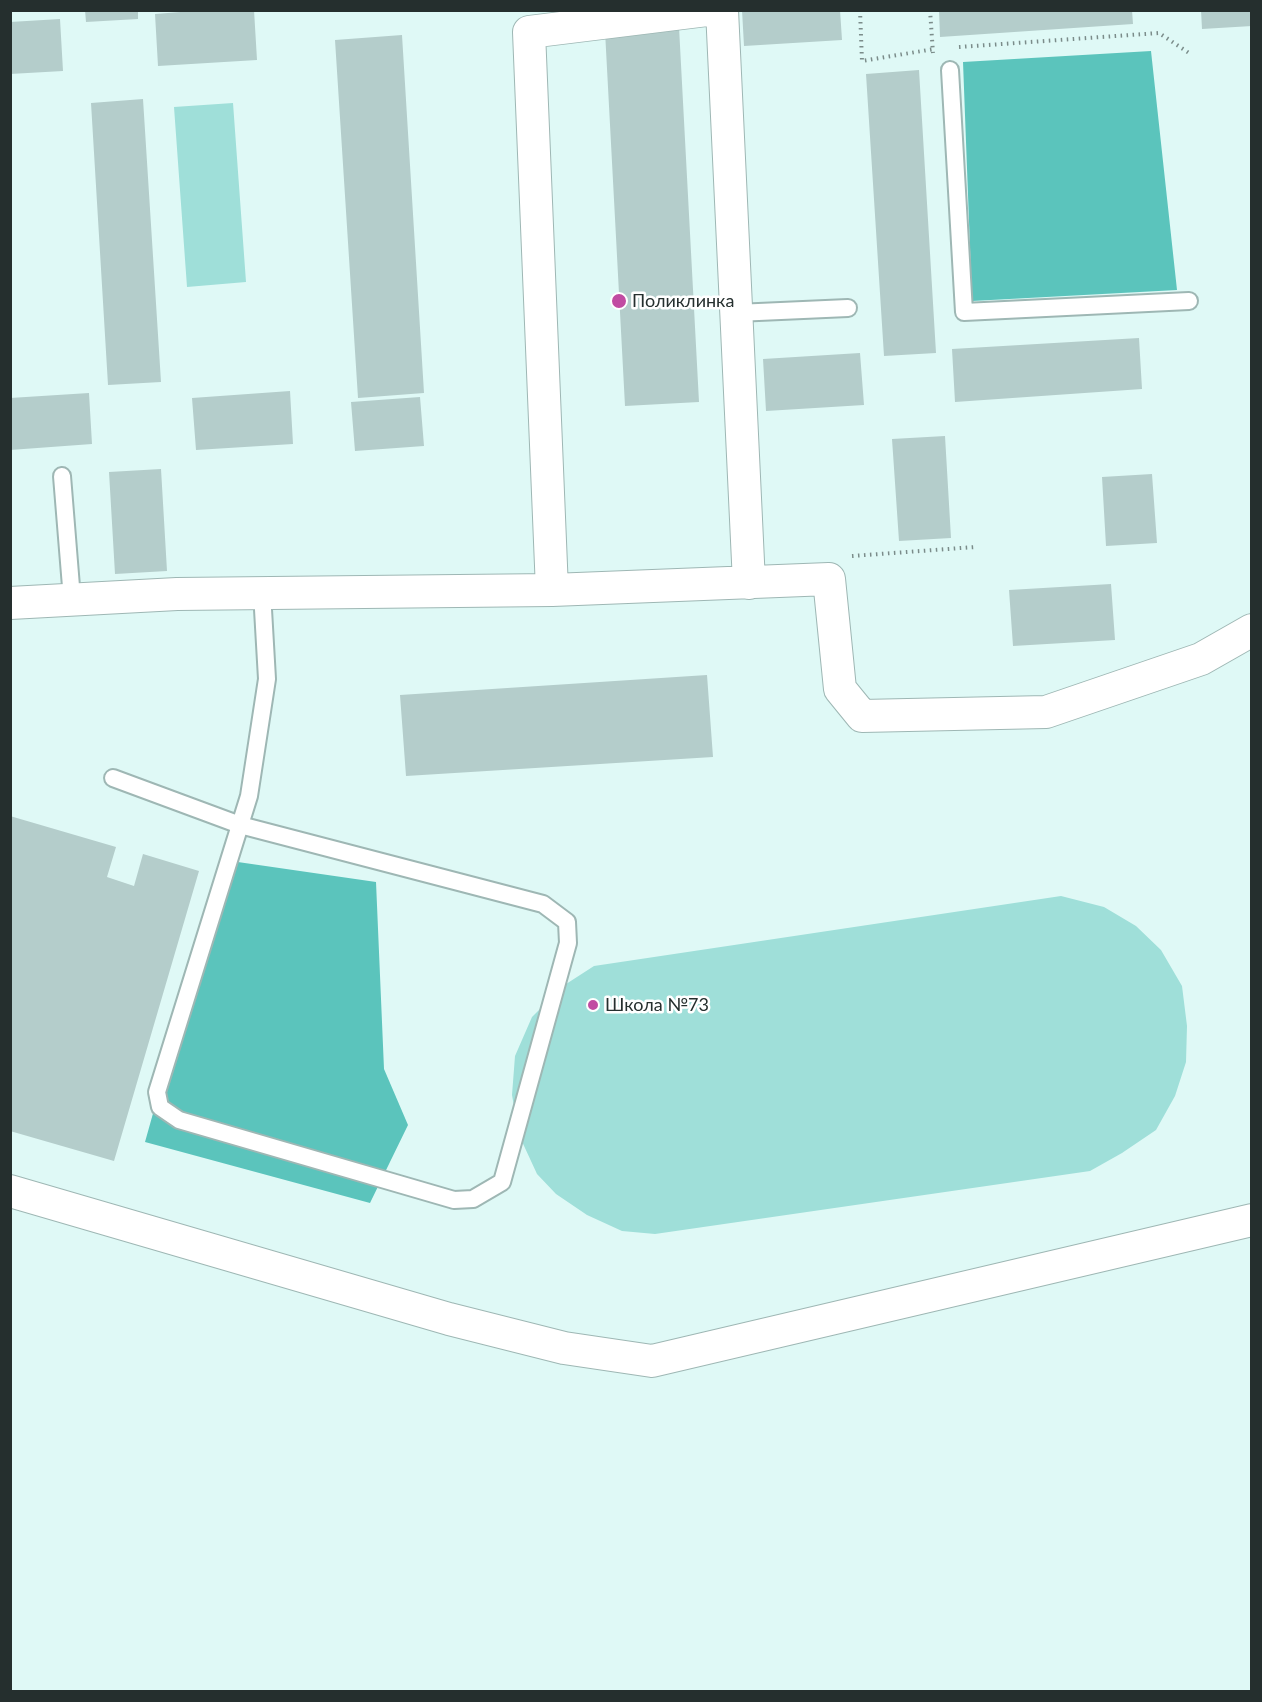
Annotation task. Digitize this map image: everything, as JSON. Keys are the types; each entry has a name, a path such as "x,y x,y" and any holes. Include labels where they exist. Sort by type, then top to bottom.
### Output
{"street":[{"path":"552,590 529,32 707,10"},
{"path":"722,10 749,583"},
{"path":"10,603 177,594 552,590 829,579 840,689 862,716 1046,712 1201,659 1251,630"},
{"path":"10,1191 449,1319 564,1348 652,1361 1251,1220"}],"lane":[{"path":"951,70 963,312 1190,301"},
{"path":"736,313 848,308"},
{"path":"62,476 72,599"},
{"path":"113,778 240,825 543,904 567,922 568,943 502,1182 473,1199 454,1200 179,1119 160,1107 157,1092 240,825 249,796 267,679 262,592"}],"path":[{"path":"860,10 862,61 945,48"},
{"path":"930,10 933,61"},
{"path":"957,47 1159,33 1190,53"},
{"path":"848,556 975,548"}],"shaded area":[{"path":"1151,51 1177,290 972,301 963,62"},
{"path":"233,103 246,282 187,287 174,107"},
{"path":"224,860 376,882 384,1069 408,1125 370,1203 145,1142"},
{"path":"1061,896 1104,907 1136,926 1161,950 1182,986 1187,1026 1186,1062 1175,1096 1156,1130 1090,1171 655,1234 622,1231 587,1215 556,1194 537,1174 519,1135 512,1095 515,1056 532,1017 563,986 594,966"}],"building":[{"path":"85,10 138,10 138,19 86,22"},
{"path":"206,10 254,10 257,60 158,66 155,14"},
{"path":"742,10 840,10 842,40 744,46"},
{"path":"939,10 1132,10 1133,24 940,37"},
{"path":"1201,10 1252,10 1252,26 1202,29"},
{"path":"60,19 63,71 10,74 10,22"},
{"path":"679,27 699,402 625,406 605,31"},
{"path":"402,35 424,393 358,398 335,40"},
{"path":"919,70 936,353 884,356 866,74"},
{"path":"143,99 161,382 108,385 91,103"},
{"path":"1139,338 1142,389 955,402 952,349"},
{"path":"860,353 864,405 766,411 763,359"},
{"path":"290,391 293,444 196,450 192,398"},
{"path":"89,393 92,444 10,450 10,398"},
{"path":"420,397 424,446 355,451 351,402"},
{"path":"945,436 951,538 899,541 892,439"},
{"path":"161,469 167,571 115,574 109,472"},
{"path":"1152,474 1157,543 1106,546 1102,477"},
{"path":"1111,584 1115,640 1013,646 1009,590"},
{"path":"707,675 713,757 406,776 400,695"},
{"path":"10,816 116,847 107,877 134,886 143,854 199,871 114,1161 10,1131"}],"place":[{"name":"Поликлинка","path":"619,301"},
{"name":"Школа №73","path":"593,1005"}]}
